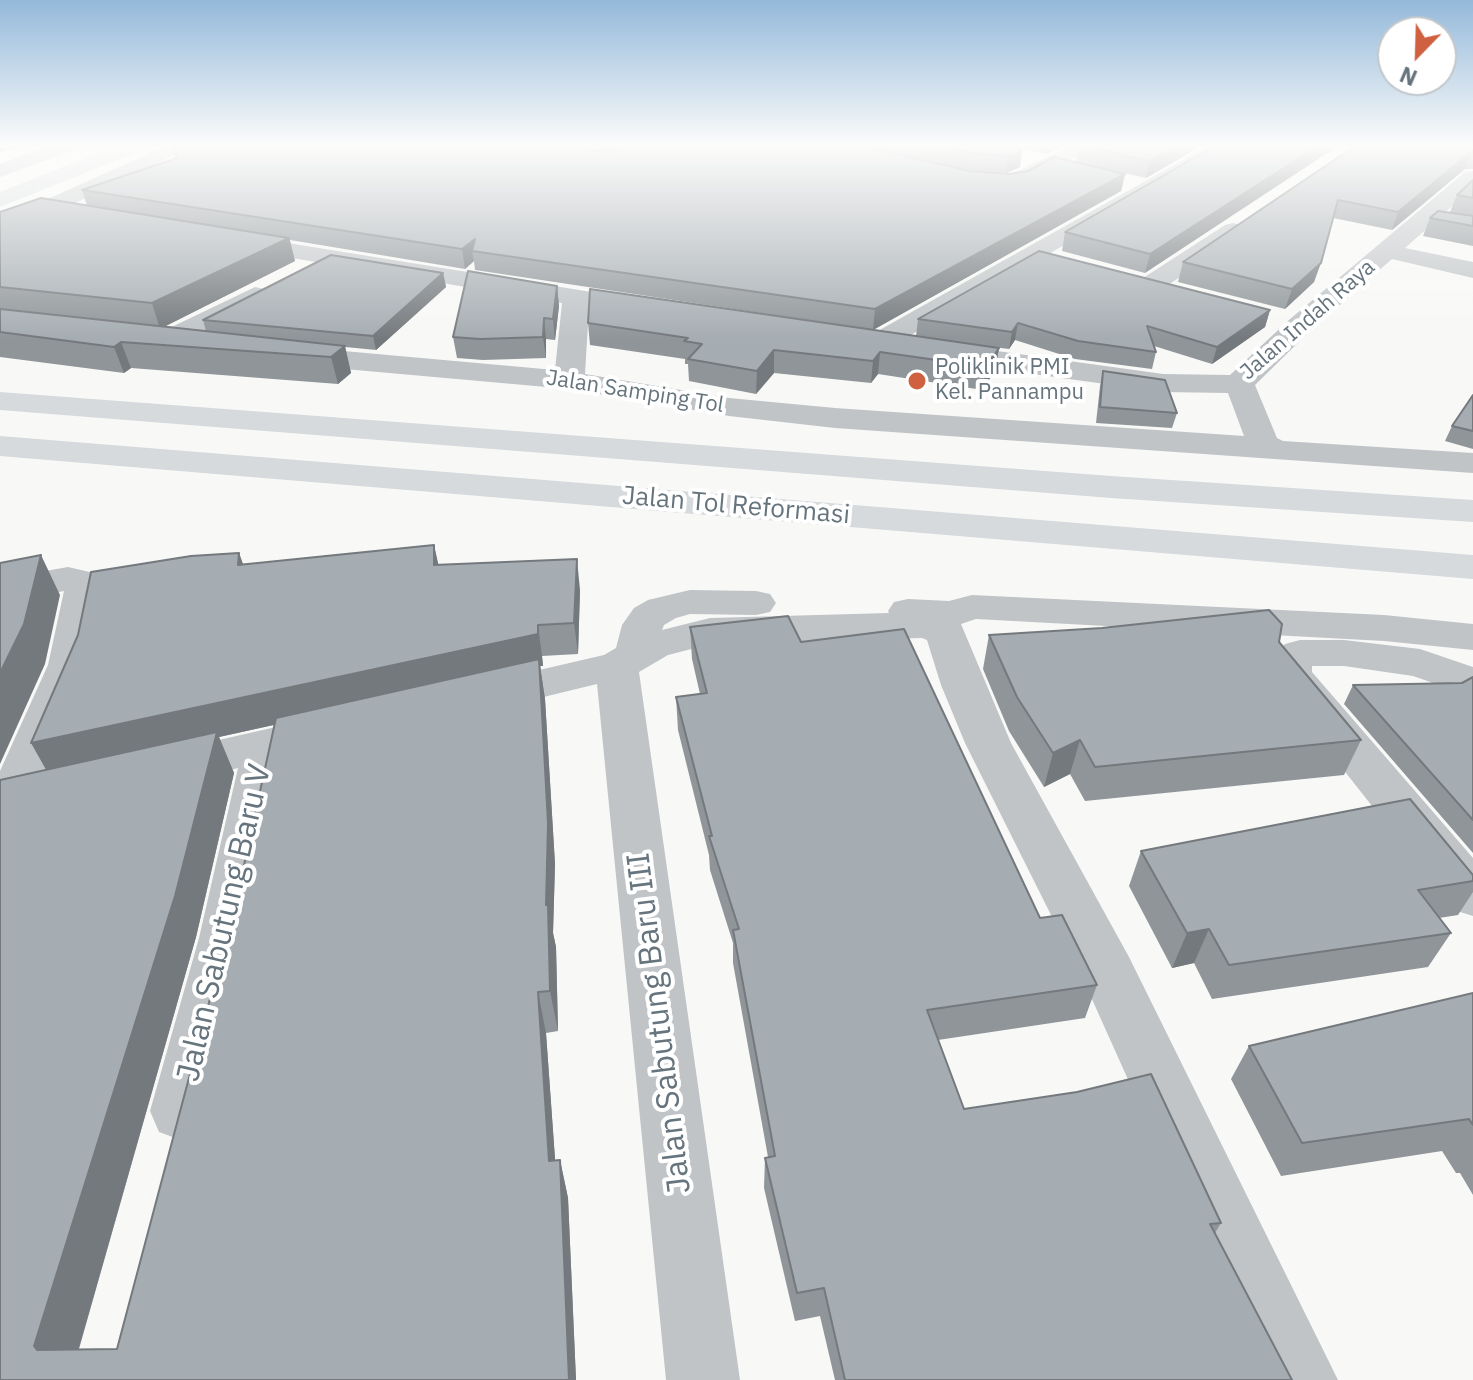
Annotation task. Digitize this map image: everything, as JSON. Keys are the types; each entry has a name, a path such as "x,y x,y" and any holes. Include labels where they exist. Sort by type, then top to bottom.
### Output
{"main road":[{"name":"Jalan Tol Reformasi","path":"0,401 1127,488 1473,511"},
{"name":"Jalan Tol Reformasi","path":"0,446 1473,567"},
{"path":"0,468 1112,537"}],"street":[{"path":"50,210 112,222"},
{"path":"877,343 1108,210"},
{"name":"Jalan Indah Raya","path":"847,338 1163,383 1211,386 1239,383 1300,325 1387,251 1438,220 1447,210"},
{"path":"1152,284 1255,215"},
{"path":"206,237 670,312"},
{"path":"1387,251 1473,270"},
{"path":"1031,254 1061,262"},
{"path":"165,341 331,257"},
{"path":"1122,277 1182,292"},
{"path":"569,380 576,297"},
{"path":"1271,317 1300,325"},
{"path":"134,337 211,346"},
{"name":"Jalan Samping Tol","path":"258,352 569,380 729,407 835,418 1473,463"},
{"path":"1239,383 1263,444 1271,448"},
{"path":"0,591 68,579 80,581 85,587 69,665 4,806"},
{"path":"627,660 648,617 662,609 690,602 777,603 953,614 972,607 1384,628 1473,637"},
{"path":"450,704 627,660 680,637 710,631 928,625 946,633 963,685 988,743 1109,974 1301,1380"},
{"path":"1473,683 1420,663 1344,653 1300,653 1291,661 1290,674 1473,895"},
{"name":"Jalan Sabutung Baru III","path":"627,660 703,1380"},
{"path":"130,777 374,721"},
{"name":"Jalan Sabutung Baru V","path":"166,1168 226,938 267,745"},
{"path":"4,806 55,794"}],"building":[{"path":"118,210 289,238 152,303 0,287 0,212"},
{"path":"213,210 1058,210 875,309 472,251 475,239 462,249"},
{"path":"1103,210 1218,210 1150,254 1065,232"},
{"path":"1260,210 1335,210 1321,263 1292,289 1183,262"},
{"path":"1438,211 1473,216 1473,226 1430,218"},
{"path":"1039,251 1270,310 1217,347 1147,326 1156,352 1078,341 1018,323 1012,332 918,319"},
{"path":"331,255 443,273 373,336 203,320"},
{"path":"468,271 557,286 553,319 544,318 543,337 453,337"},
{"path":"590,289 999,348 986,367 880,352 873,361 774,350 757,371 688,359 702,344 684,341 688,338 588,323"},
{"path":"0,309 345,346 331,357 121,342 114,347 0,332"},
{"path":"1103,371 1165,380 1177,413 1100,407"},
{"path":"1473,395 1473,431 1452,426"},
{"path":"434,545 434,565 577,559 574,623 538,625 538,634 31,743 78,635 91,572 191,556 239,553 238,565"},
{"path":"41,555 24,624 0,673 0,563"},
{"path":"1269,610 1282,624 1279,642 1361,740 1095,767 1080,740 1053,753 1017,697 989,635 1102,628"},
{"path":"788,616 801,642 904,629 1040,918 1062,915 1097,985 927,1010 964,1109 1077,1092 1151,1074 1221,1223 1210,1224 1292,1380 845,1380 824,1288 797,1293 765,1158 775,1156 733,930 739,929 709,836 712,836 676,697 707,693 690,627"},
{"path":"539,659 548,823 546,905 550,991 538,992 549,1161 560,1160 569,1380 0,1380 0,780 217,732 175,896 34,1346 37,1350 117,1349 237,897 276,718"},
{"path":"1473,677 1473,820 1353,685 1462,683"},
{"path":"1410,799 1473,875 1473,881 1418,890 1451,933 1229,965 1209,929 1187,933 1141,851"},
{"path":"1473,993 1473,1125 1469,1119 1302,1143 1249,1046"}],"place":[{"name":"Poliklinik PMI Kel. Pannampu","path":"917,381"}]}
